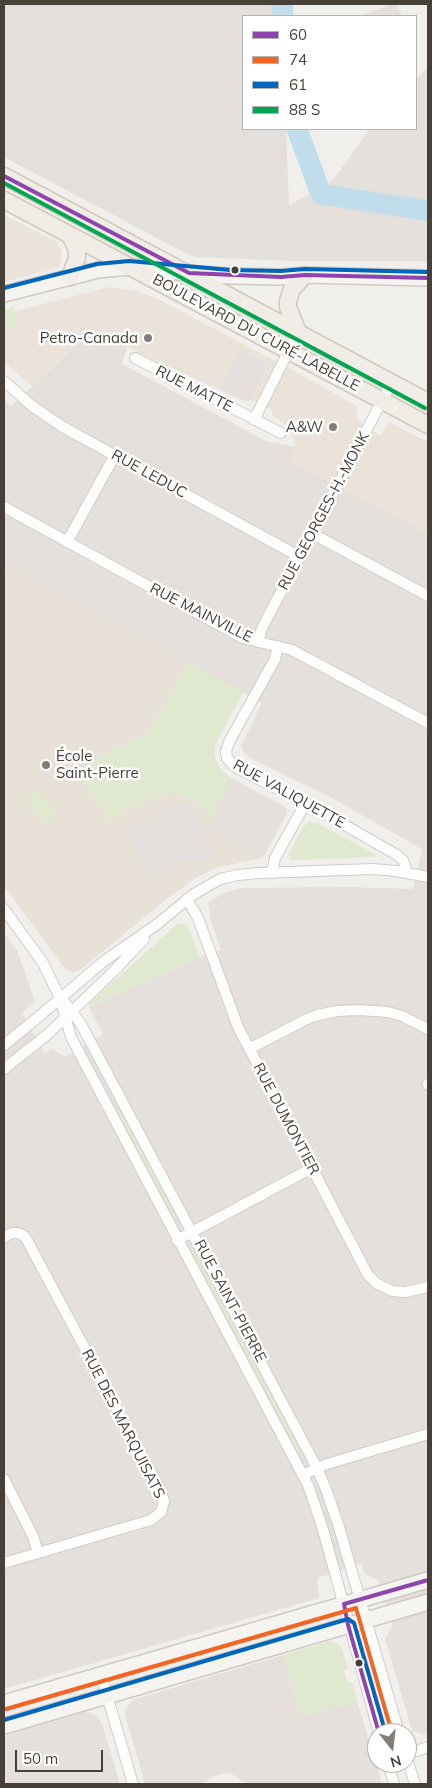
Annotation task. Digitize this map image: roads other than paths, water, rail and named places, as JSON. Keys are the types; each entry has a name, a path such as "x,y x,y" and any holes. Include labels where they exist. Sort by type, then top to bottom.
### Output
{"main road":[{"name":"BOULEVARD DU CURÉ-LABELLE","path":"4,176 428,402"},
{"name":"BOULEVARD DU CURÉ-LABELLE","path":"4,200 428,424"},
{"path":"70,235 78,258 70,277"},
{"path":"298,332 289,310 288,300 292,289 305,275"}],"street":[{"path":"129,267 140,247"},
{"path":"4,294 106,268 129,267 189,273 281,277 305,275 428,278"},
{"path":"178,293 189,273"},
{"path":"254,420 298,332"},
{"name":"RUE MATTE","path":"135,358 281,433"},
{"name":"RUE LEDUC","path":"4,381 46,416 300,557"},
{"name":"RUE GEORGES-H.-MONK","path":"258,642 262,628 392,382"},
{"path":"67,542 115,455"},
{"name":"RUE MAINVILLE","path":"4,507 243,638 292,650 428,723"},
{"path":"313,534 428,596"},
{"name":"RUE VALIQUETTE","path":"278,646 275,659 229,742 227,755 230,762 239,769 396,854 403,860 407,872"},
{"path":"272,873 275,858 305,804"},
{"path":"4,1045 104,961 156,925 187,899 208,885 238,875 373,869 407,872 428,877"},
{"name":"RUE DUMONTIER","path":"187,899 198,918 232,1013 249,1049 372,1279 382,1287 398,1292 411,1292 428,1287"},
{"name":"RUE SAINT-PIERRE","path":"4,909 40,957 68,1014 71,1037 314,1501 376,1723"},
{"path":"4,1069 48,1034 114,971 156,925"},
{"path":"249,1049 307,1019 337,1011 388,1012 402,1016 428,1029"},
{"name":"RUE SAINT-PIERRE","path":"68,1014 81,1024 317,1468 332,1504 396,1723"},
{"path":"177,1240 312,1168"},
{"name":"RUE DES MARQUISATS","path":"4,1236 18,1233 24,1236 28,1242 159,1487 164,1501 161,1512 151,1520 4,1563"},
{"path":"302,1475 317,1468 428,1434"},
{"path":"4,1479 32,1536 38,1553"},
{"path":"4,1703 428,1580"},
{"path":"4,1726 428,1602"},
{"path":"101,1675 133,1784"}],"waterway":[{"path":"282,4 283,15"},
{"path":"297,130 321,194 428,211"}],"place":[{"name":"Petro-Canada","path":"148,338"},
{"name":"A&W","path":"333,427"},
{"name":"École Saint-Pierre","path":"46,765"}]}
